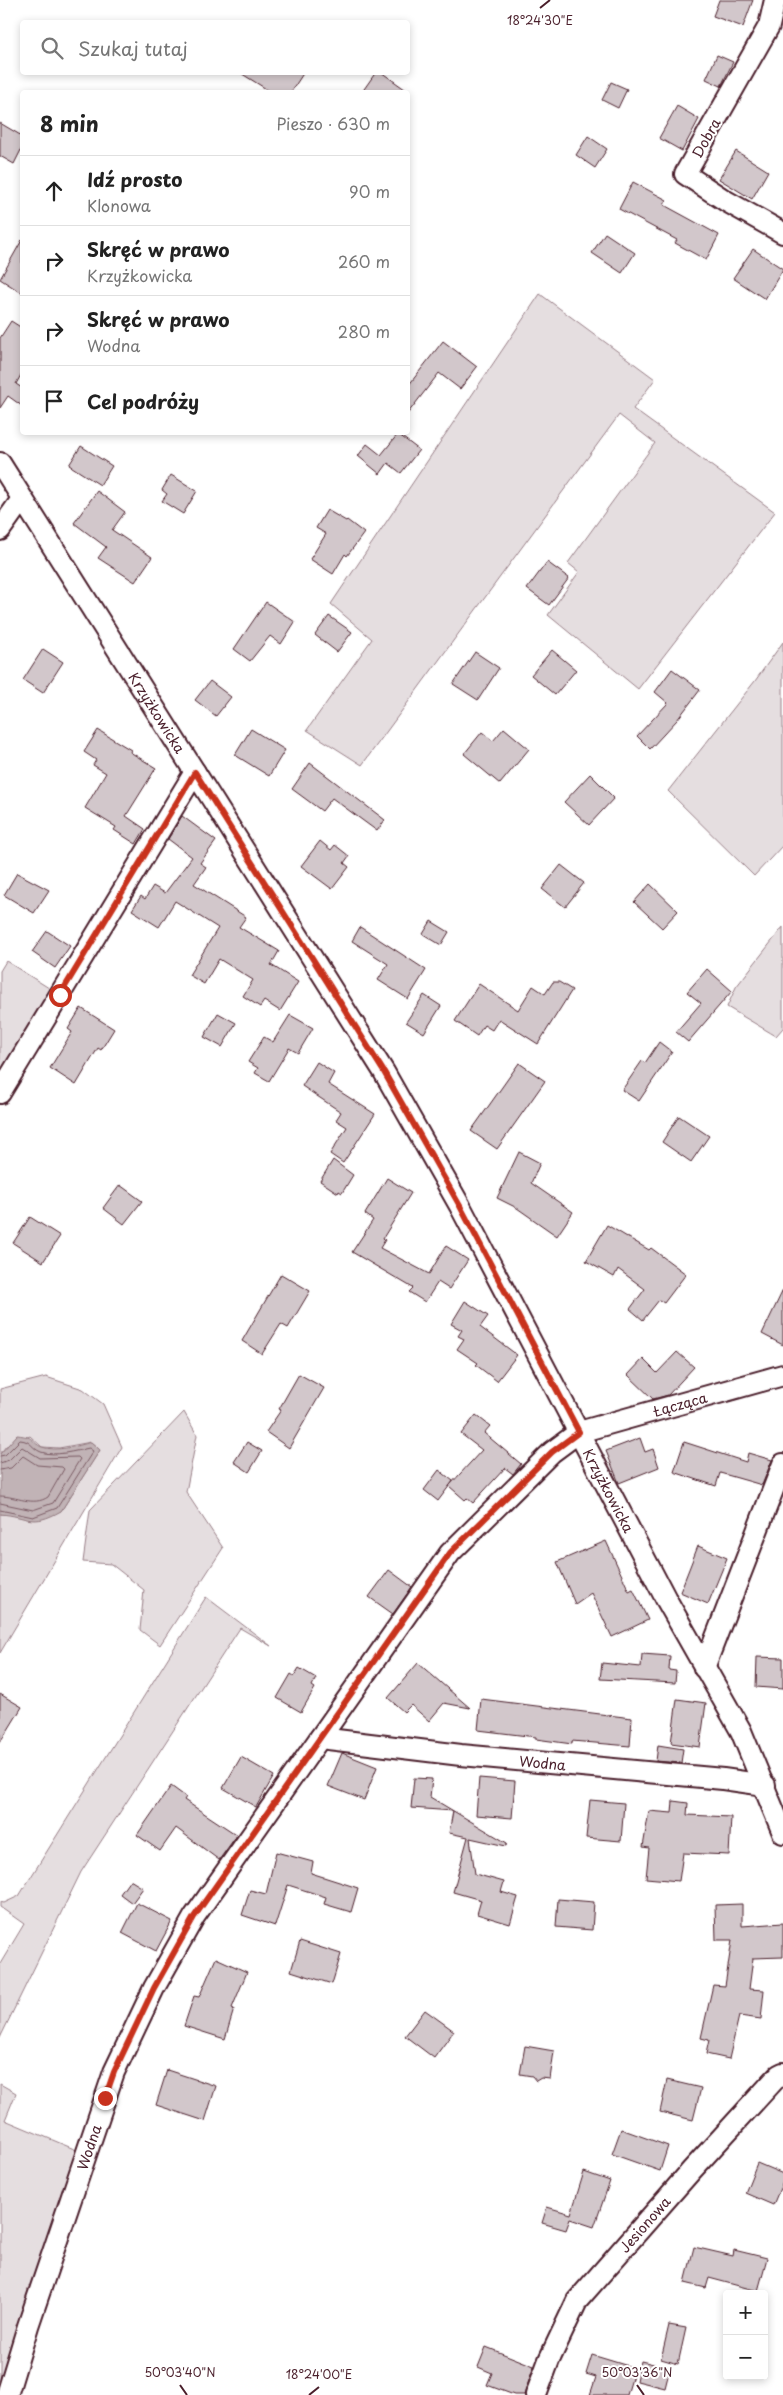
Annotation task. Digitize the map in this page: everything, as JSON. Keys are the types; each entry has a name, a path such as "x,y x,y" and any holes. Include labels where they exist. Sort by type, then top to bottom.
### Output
{"street":[{"name":"Dobra","path":"775,0 769,26 685,174 726,201 783,233"},
{"name":"Krzyżkowicka","path":"0,463 384,1072 460,1206 704,1668 741,1731 765,1785 783,1834"},
{"path":"0,530 22,499"},
{"path":"0,1093 195,772"},
{"name":"Łącząca","path":"579,1432 783,1375"},
{"name":"Wodna","path":"7,2395 31,2317 118,2064 154,1988 194,1917 450,1553 552,1452 579,1432"},
{"path":"704,1668 783,1464"},
{"name":"Wodna","path":"320,1738 461,1755 723,1779 765,1785"},
{"name":"Jesionowa","path":"536,2395 549,2360 577,2301 690,2171 779,2075 783,2074"}],"shaded area":[{"path":"540,294 655,379 633,409 775,512 638,689 548,615 579,572 568,563 655,443 619,415 362,765 307,730 372,639 331,604"},
{"path":"783,642 783,845 754,876 668,791 755,681"},
{"path":"783,927 783,1028 776,1036 727,1007 736,987"},
{"path":"6,961 60,995 0,1095 0,971"},
{"path":"46,1377 83,1389 103,1404 122,1447 0,1653 0,1514 61,1511 100,1450 91,1442 59,1448 42,1447 30,1436 6,1446 0,1454 0,1389"},
{"path":"184,1412 197,1435 186,1492 223,1548 160,1645 140,1630 144,1590 111,1564 83,1562 90,1510"},
{"path":"206,1597 271,1646 240,1628 81,1872 0,2038 0,1964 24,1924 0,1907 0,1902 4,1903 19,1896"},
{"path":"0,2084 16,2093 5,2120 86,2154 0,2384"}],"water":[{"path":"17,1435 31,1438 42,1447 54,1449 67,1448 91,1442 100,1450 61,1511 43,1519 30,1520 0,1514 0,1454"}],"building":[{"path":"719,0 753,0 743,27 713,16"},
{"path":"717,55 733,62 721,86 706,79"},
{"path":"244,75 302,75 292,90 268,90"},
{"path":"374,75 385,75 406,90 363,90"},
{"path":"611,82 627,89 618,108 602,100"},
{"path":"677,106 699,119 682,151 659,138"},
{"path":"0,123 20,135 20,152 14,164 0,156"},
{"path":"588,136 607,149 595,168 576,155"},
{"path":"736,151 768,171 752,199 719,179"},
{"path":"633,182 667,200 664,205 719,235 706,260 675,243 677,240 619,209"},
{"path":"605,233 635,253 622,273 592,253"},
{"path":"20,244 20,292 0,279"},
{"path":"753,249 783,269 765,299 733,278"},
{"path":"11,321 20,327 20,377 16,384 20,387 20,405 8,396 0,408 0,338"},
{"path":"443,341 477,367 460,389 439,373 410,410 410,383"},
{"path":"397,435 419,450 401,473 388,463 380,474 358,456 367,444 381,455"},
{"path":"81,446 112,466 100,485 69,465"},
{"path":"171,475 197,491 183,514 162,501 167,494 162,490"},
{"path":"97,491 125,512 112,530 152,557 135,582 98,558 106,547 74,523"},
{"path":"327,510 347,520 364,533 347,556 345,554 333,574 310,559 326,534 316,528"},
{"path":"547,562 569,578 549,605 527,589"},
{"path":"266,602 295,622 281,644 270,636 250,661 234,649"},
{"path":"329,616 352,632 337,652 315,635"},
{"path":"43,649 63,662 43,693 23,680"},
{"path":"552,650 576,670 555,695 531,675"},
{"path":"475,652 499,668 478,700 453,684"},
{"path":"672,669 700,690 677,720 650,749 637,736 668,703 655,692"},
{"path":"210,681 231,697 216,716 195,700"},
{"path":"504,728 529,749 500,784 464,754 482,732 493,741"},
{"path":"251,729 285,750 269,776 235,755"},
{"path":"98,730 156,768 126,816 145,829 136,844 114,830 116,827 85,808 106,773 93,765 96,760 84,752"},
{"path":"310,763 385,820 377,831 332,798 322,811 292,789"},
{"path":"590,774 614,798 589,825 564,802"},
{"path":"182,816 216,841 200,863 206,867 194,884 246,917 239,927 279,951 271,965 298,982 280,1011 264,1001 260,1007 243,996 253,980 219,959 204,984 189,975 218,928 175,901 159,927 132,910 141,896 145,899 153,886 165,893 192,857 168,839"},
{"path":"320,841 331,850 335,845 349,856 344,863 349,867 332,889 301,866"},
{"path":"561,865 584,883 565,907 542,889"},
{"path":"17,873 49,890 34,913 4,895"},
{"path":"650,884 678,911 662,928 634,902"},
{"path":"431,921 449,932 441,945 423,934"},
{"path":"360,927 426,970 408,999 378,980 388,964 352,941"},
{"path":"47,931 70,946 55,968 32,952"},
{"path":"707,969 732,991 688,1042 676,1032 701,1003 687,992"},
{"path":"553,982 559,982 572,990 538,1044 499,1019 492,1030 484,1025 477,1036 455,1021 479,984 518,1010 533,986 545,994"},
{"path":"424,995 441,1006 424,1033 406,1022"},
{"path":"81,1008 114,1029 101,1050 98,1048 76,1085 50,1068 72,1032 68,1029"},
{"path":"218,1013 236,1023 222,1047 204,1037"},
{"path":"290,1015 313,1028 298,1053 289,1048 269,1081 255,1073 258,1068 248,1062 264,1037 273,1042"},
{"path":"659,1042 672,1052 639,1101 622,1090 642,1061 645,1063"},
{"path":"317,1062 334,1073 328,1084 375,1114 343,1163 330,1154 347,1127 336,1120 341,1112 302,1086"},
{"path":"519,1063 545,1081 497,1149 471,1131"},
{"path":"679,1116 709,1136 691,1162 662,1142"},
{"path":"519,1152 540,1163 531,1183 573,1212 557,1236 517,1208 497,1198"},
{"path":"333,1160 353,1175 342,1193 339,1191 338,1193 320,1181"},
{"path":"387,1178 411,1193 383,1238 385,1240 380,1248 429,1274 446,1246 468,1260 449,1289 438,1282 425,1302 409,1292 413,1288 352,1252 373,1220 365,1214"},
{"path":"120,1185 142,1201 124,1224 103,1208"},
{"path":"30,1217 60,1236 43,1262 13,1243"},
{"path":"607,1225 649,1250 651,1248 686,1274 664,1303 659,1300 643,1320 630,1309 645,1289 618,1269 614,1277 586,1261"},
{"path":"281,1274 310,1291 288,1328 281,1324 262,1354 242,1341"},
{"path":"783,1290 783,1345 762,1334"},
{"path":"465,1301 488,1316 480,1327 517,1355 497,1381 476,1365 478,1363 457,1349 464,1339 458,1336 462,1330 451,1324"},
{"path":"677,1352 694,1367 668,1395 653,1399 628,1375 643,1359 657,1373"},
{"path":"299,1374 324,1388 289,1448 266,1432 281,1410 279,1409"},
{"path":"476,1415 490,1426 484,1433 521,1464 513,1474 505,1468 473,1503 467,1498 465,1500 449,1486 482,1450 461,1434"},
{"path":"640,1438 645,1452 653,1449 659,1467 619,1483 606,1451"},
{"path":"247,1442 262,1451 249,1472 234,1462"},
{"path":"684,1442 746,1462 748,1453 772,1460 762,1485 720,1473 716,1486 674,1472"},
{"path":"439,1470 453,1481 438,1501 424,1490"},
{"path":"606,1541 629,1591 633,1589 648,1620 612,1637 591,1593 575,1604 557,1562"},
{"path":"698,1546 727,1558 708,1604 680,1592"},
{"path":"389,1570 412,1587 393,1614 369,1597"},
{"path":"642,1654 670,1656 669,1670 676,1671 675,1683 600,1679 602,1663 641,1667"},
{"path":"757,1657 783,1658 783,1689 756,1687"},
{"path":"418,1663 470,1708 444,1703 429,1721 411,1705 404,1712 388,1698"},
{"path":"299,1668 316,1678 312,1686 315,1688 301,1712 277,1698 291,1674 294,1676"},
{"path":"0,1694 22,1707 0,1743"},
{"path":"481,1699 632,1718 630,1746 572,1741 572,1744 536,1739 536,1737 478,1730"},
{"path":"677,1699 706,1703 700,1747 671,1743"},
{"path":"658,1745 683,1749 681,1763 656,1761"},
{"path":"342,1753 377,1767 364,1800 328,1786"},
{"path":"241,1757 274,1776 256,1807 223,1788"},
{"path":"414,1778 432,1779 430,1797 507,1843 506,1846 470,1838 475,1874 504,1882 501,1892 518,1897 510,1924 477,1914 481,1900 453,1892 468,1837 449,1833 453,1811 411,1808"},
{"path":"479,1778 515,1781 512,1818 476,1815"},
{"path":"171,1786 186,1797 184,1800 237,1835 219,1860 176,1828 160,1851 137,1835"},
{"path":"590,1800 624,1803 621,1841 586,1838"},
{"path":"673,1801 688,1803 687,1815 731,1817 729,1855 683,1853 679,1881 646,1878 649,1848 643,1847 649,1811 672,1813"},
{"path":"276,1852 313,1862 311,1873 358,1888 351,1912 324,1904 326,1897 288,1885 275,1926 242,1915 250,1890 266,1894"},
{"path":"130,1880 143,1888 132,1903 120,1894"},
{"path":"558,1899 594,1902 592,1930 556,1927"},
{"path":"137,1903 172,1921 156,1951 122,1933"},
{"path":"742,1904 742,1926 783,1923 783,1957 753,1958 749,1989 764,1990 761,2019 739,2016 729,2059 706,2054 709,2040 701,2038 713,1985 725,1986 732,1940 716,1940 715,1905"},
{"path":"300,1941 341,1954 332,1984 291,1971"},
{"path":"216,1958 247,1972 232,2008 234,2009 225,2039 184,2026 194,1996 199,1997"},
{"path":"425,2010 454,2031 434,2058 405,2036"},
{"path":"525,2046 554,2051 550,2079 541,2078 536,2081 532,2076 520,2074"},
{"path":"167,2070 216,2086 205,2121 156,2105"},
{"path":"667,2080 701,2088 693,2120 660,2112"},
{"path":"621,2129 668,2146 660,2171 612,2154"},
{"path":"757,2163 783,2174 783,2181 773,2205 745,2193"},
{"path":"584,2172 610,2181 594,2227 570,2219 566,2230 542,2223 547,2207 571,2214"},
{"path":"694,2247 733,2256 734,2250 767,2258 758,2290 709,2278 706,2288 685,2283"},
{"path":"669,2325 686,2328 678,2364 661,2359"},
{"path":"486,2347 534,2366 524,2395 514,2395 487,2385 492,2373 478,2367"},
{"path":"592,2355 635,2368 627,2395 590,2395 596,2377 586,2374"},
{"path":"641,2361 670,2368 665,2388 637,2381"}],"route":[{"path":"60,995 195,772 345,1007 384,1072 460,1206 579,1432 552,1452 450,1553 194,1917 154,1988 114,2072 105,2098"}]}
